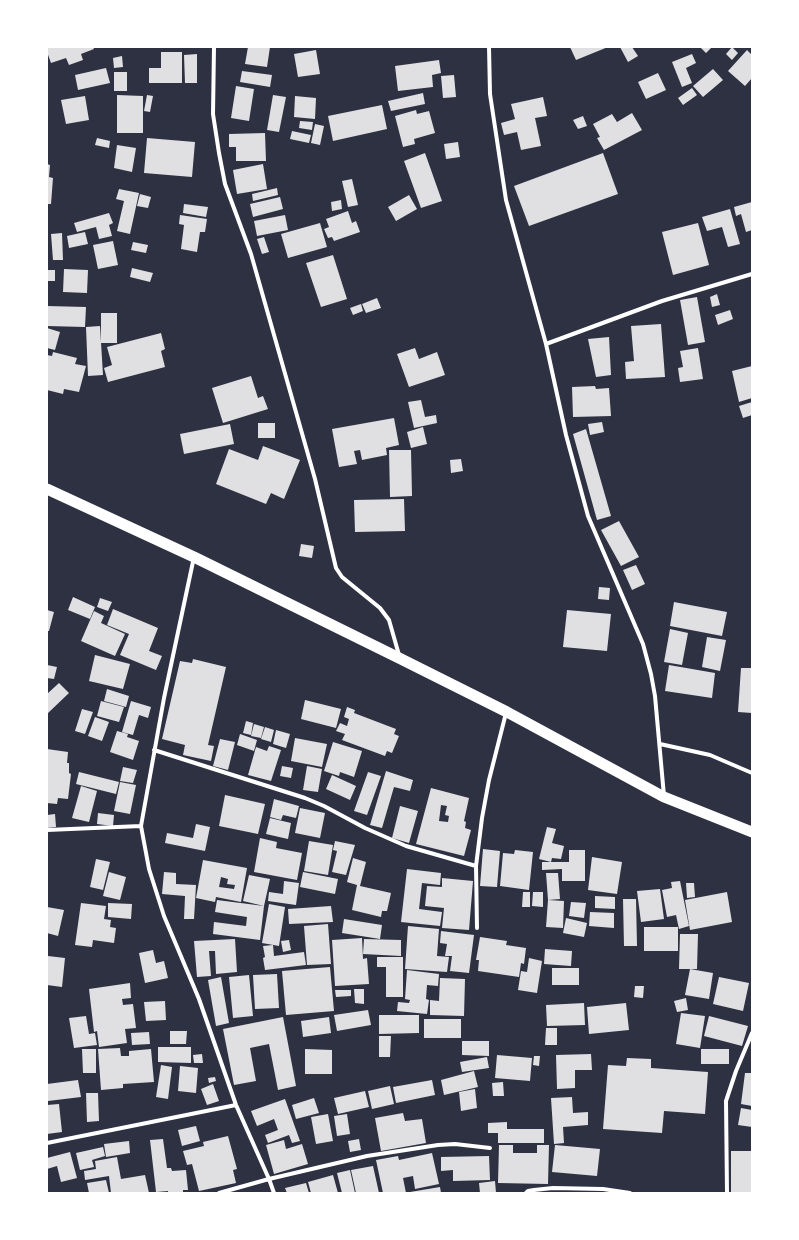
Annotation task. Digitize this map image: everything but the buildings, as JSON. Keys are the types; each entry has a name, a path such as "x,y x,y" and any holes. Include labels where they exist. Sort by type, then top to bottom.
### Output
{"highway":[{"path":"47,489 194,557 401,659 507,712 664,797 752,832"}],"street":[{"path":"214,47 213,114 225,184 251,254 315,479 336,568 342,577 380,608 389,620 401,659"},
{"path":"489,47 490,94 506,200 546,344 566,435 588,516 642,644 651,674 655,696 664,797"},
{"path":"546,344 662,302 752,274"},
{"path":"194,557 164,698 141,826 149,869 164,916 199,999 236,1105 274,1193"},
{"path":"477,928 476,866 482,818 489,780 507,712"},
{"path":"660,744 710,756 752,773"},
{"path":"154,750 290,793 324,806 365,828 406,846 476,866"},
{"path":"47,830 141,826"},
{"path":"727,1193 726,1102 736,1071 752,1034"},
{"path":"47,1143 236,1105"},
{"path":"219,1193 269,1179 367,1156 438,1145 455,1144 490,1148"},
{"path":"526,1193 528,1191 553,1188 604,1189 630,1193"}]}
